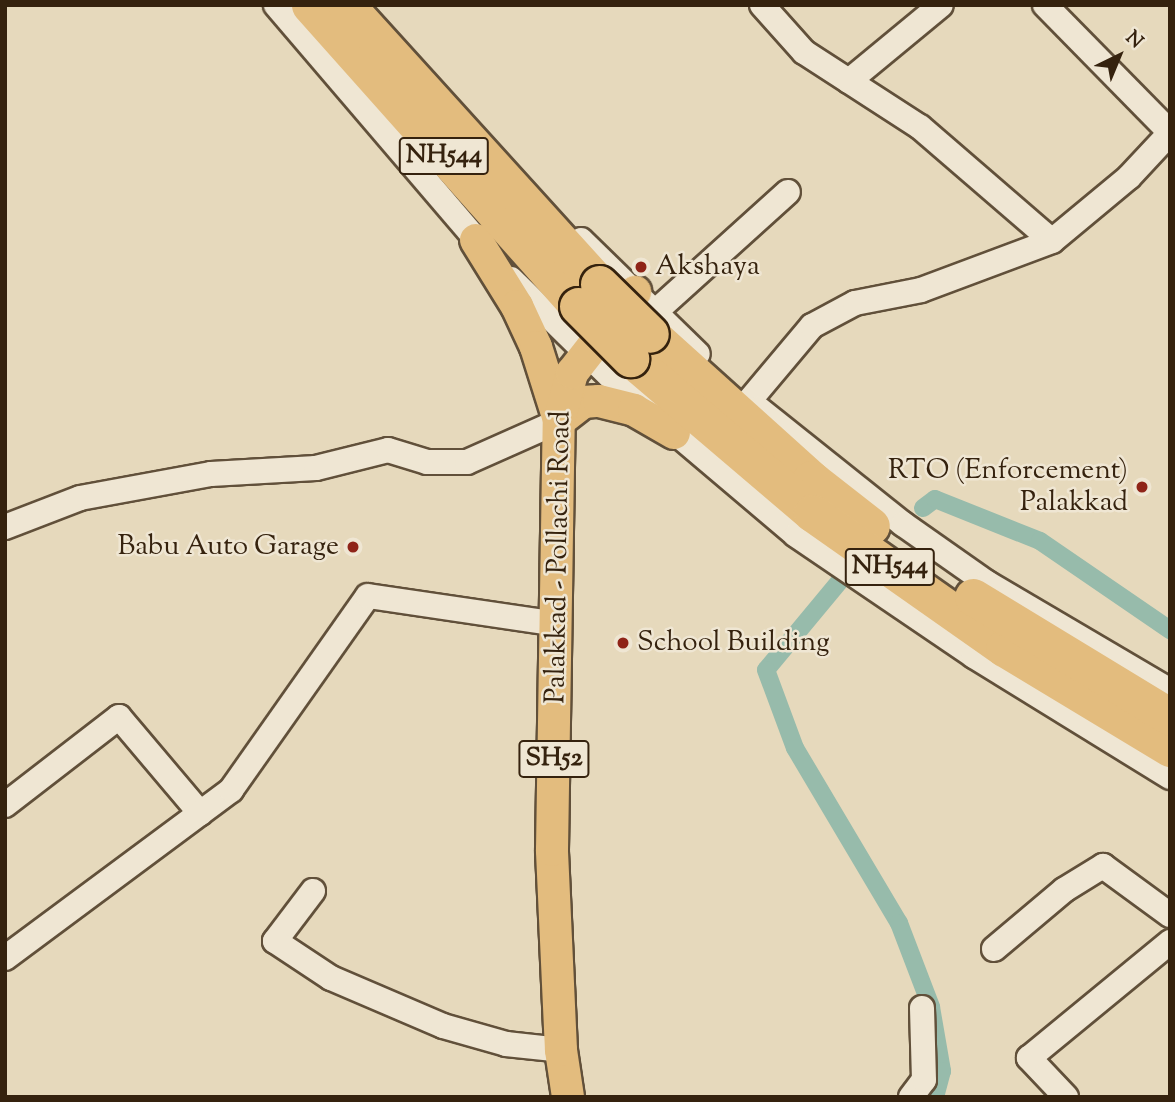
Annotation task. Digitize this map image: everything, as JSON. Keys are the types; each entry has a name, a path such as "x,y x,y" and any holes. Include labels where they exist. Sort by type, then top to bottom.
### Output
{"highway":[{"name":"NH544","path":"310,5 588,295 642,324 811,479 885,537 986,606 1170,717"},
{"name":"NH544","path":"346,5 588,295"},
{"name":"NH544","path":"642,324 812,513 1004,648 1170,748"}],"main road":[{"path":"476,240 531,337 559,421 583,402 599,401 634,410 674,433"},
{"name":"Palakkad - Pollachi Road","path":"568,1097 561,1050 552,850 559,421 567,385 585,353 642,324"}],"street":[{"path":"276,5 476,240 585,353 674,433 844,570 1170,777"},
{"path":"370,5 642,324 749,401 903,524 987,583 1170,691"},
{"path":"762,5 804,52 920,127 1052,241"},
{"path":"849,81 941,5"},
{"path":"749,401 812,326 855,303 921,290 1052,241 1129,177 1170,133 1045,5"},
{"path":"642,324 788,192"},
{"path":"5,527 80,498 211,474 316,468 388,450 427,462 467,462 559,421"},
{"path":"5,958 231,790 368,596 557,624"},
{"path":"5,805 119,717 200,813"},
{"path":"994,949 1064,890 1103,866 1170,915"},
{"path":"313,891 275,941 331,978 443,1026 506,1044 561,1050"},
{"path":"1066,1097 1029,1058 1170,942"},
{"path":"911,1097 924,1080 922,1008"}],"waterway":[{"path":"923,508 935,499 1040,541 1170,630"},
{"path":"839,582 766,670 795,748 899,923 931,1007 942,1071 935,1097"}],"place":[{"name":"Akshaya","path":"641,267"},
{"name":"RTO (Enforcement) Palakkad","path":"1142,487"},
{"name":"Babu Auto Garage","path":"353,547"},
{"name":"School Building","path":"623,643"}]}
